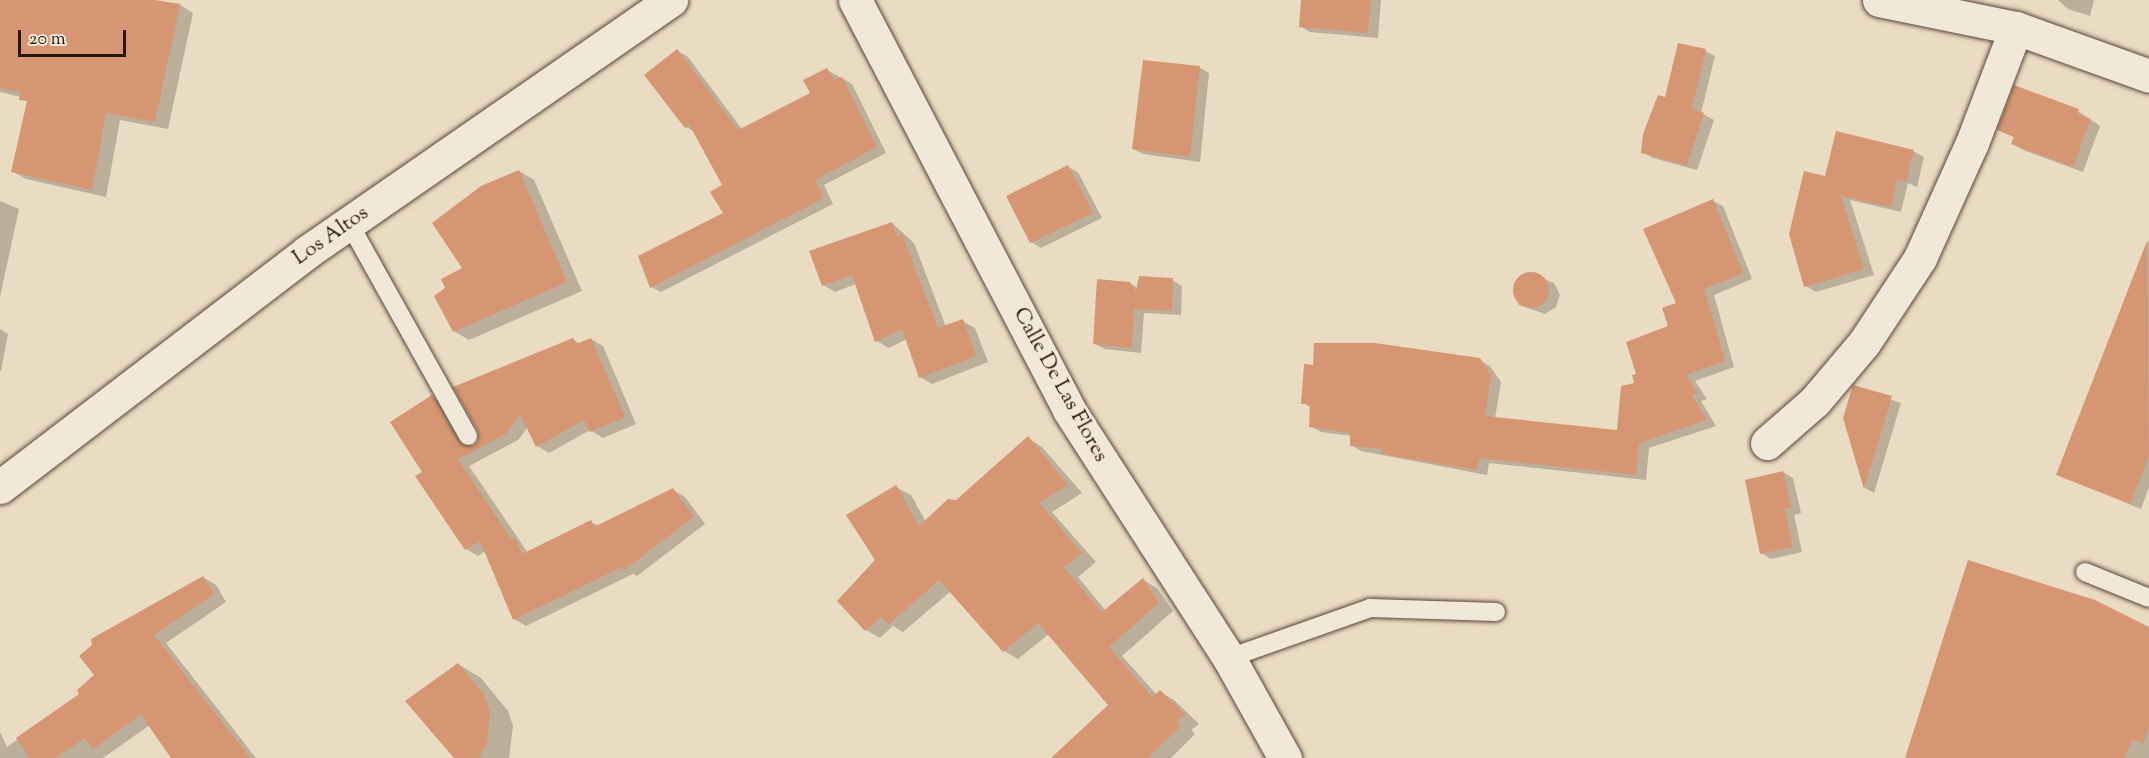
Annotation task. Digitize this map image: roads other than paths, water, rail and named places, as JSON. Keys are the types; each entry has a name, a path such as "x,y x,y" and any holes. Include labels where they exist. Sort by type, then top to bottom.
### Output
{"street":[{"name":"Los Altos","path":"0,487 349,223 671,0"},
{"name":"Calle De Las Flores","path":"855,0 1069,410 1229,658 1285,758"},
{"path":"1879,0 2016,28 2149,76"},
{"path":"1767,443 1815,401 1864,343 1920,258 1972,143 2016,28"}],"lane":[{"path":"349,223 468,436"},
{"path":"2085,573 2149,598"},
{"path":"1229,658 1370,608 1496,612"}]}
